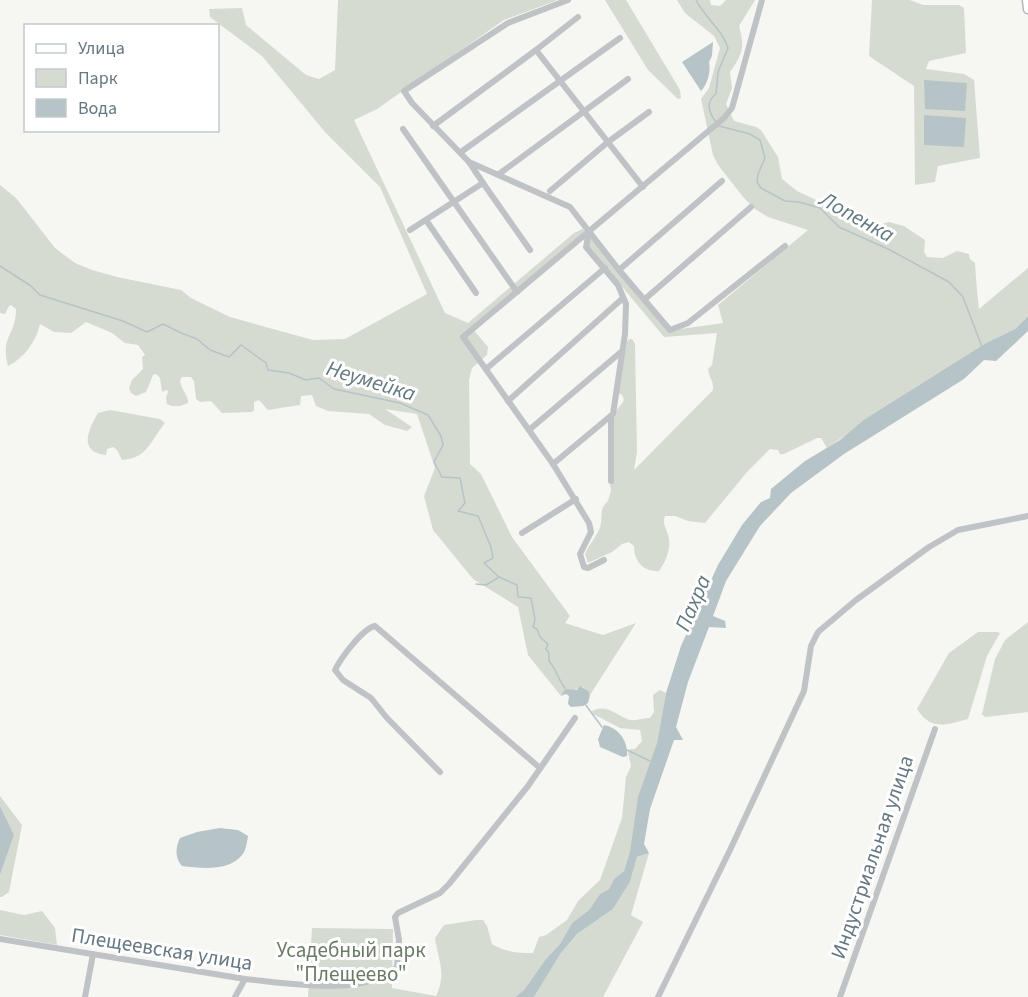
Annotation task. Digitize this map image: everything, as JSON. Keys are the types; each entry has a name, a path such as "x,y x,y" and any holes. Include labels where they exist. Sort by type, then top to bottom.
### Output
{"main road":[{"path":"1027,0 1028,9"}],"street":[{"path":"530,250 469,162 433,126 404,91 508,23 568,0"},
{"path":"604,560 588,568 584,567 580,554 591,527 553,464 463,337 724,118 732,108 762,0"},
{"path":"433,126 578,17"},
{"path":"460,152 620,38"},
{"path":"536,50 643,187"},
{"path":"500,174 628,80"},
{"path":"550,191 608,142 650,112"},
{"path":"403,129 517,292"},
{"path":"469,162 570,207 670,330 688,323 785,246"},
{"path":"619,270 722,181"},
{"path":"410,230 483,183"},
{"path":"645,299 751,207"},
{"path":"426,220 476,292"},
{"path":"589,231 586,247 618,285 626,304 625,334 611,416 611,481"},
{"path":"486,369 605,268"},
{"path":"508,400 623,298"},
{"path":"529,430 621,352"},
{"path":"553,464 611,416"},
{"path":"522,533 576,499"},
{"path":"658,997 804,691 811,646 818,632 856,600 929,547 952,534 978,525 1028,516"},
{"path":"440,772 387,718 371,698 343,680 335,670 365,630 372,626 375,626 540,768 575,718"},
{"name":"Индустриальная улица","path":"840,997 935,729"},
{"name":"Плещеевская улица","path":"0,939 245,980 348,987 390,974 396,967 398,959 399,940 395,917 440,892 449,884 540,768"},
{"path":"85,997 93,954"},
{"path":"235,997 245,980"}],"green space":[{"path":"338,0 558,0 504,20 377,109 354,120 445,313 468,323 574,233 583,229 673,330 723,323 718,305 808,230 768,217 755,209 718,165 713,155 701,99 709,88 720,48 714,36 685,13 677,0 710,0 711,5 720,6 726,0 755,0 739,26 742,50 730,72 732,88 726,104 734,121 761,130 778,157 782,179 797,191 829,206 844,217 874,226 889,222 904,226 925,240 924,252 927,257 943,258 957,251 969,254 970,259 975,263 979,309 1028,268 1028,316 1015,329 986,343 865,419 827,448 821,438 817,438 784,454 770,449 747,472 705,523 665,516 664,523 669,549 659,571 648,570 640,564 634,546 629,542 588,563 585,554 599,531 603,509 611,490 610,424 612,416 624,400 618,393 627,342 632,339 635,344 637,452 634,470 713,390 708,369 712,365 717,333 664,337 580,236 472,328 488,347 487,355 472,368 469,380 470,464 481,474 512,537 570,616 565,623 603,635 636,623 590,695 583,687 561,696 528,655 518,607 473,579 433,530 424,496 435,468 417,414 385,409 412,427 407,431 385,425 369,414 328,411 316,406 312,395 301,396 300,405 268,410 259,400 254,402 254,411 222,413 211,401 200,402 196,399 194,381 191,377 182,377 180,380 188,403 172,406 167,404 168,392 167,390 162,392 160,378 156,374 153,375 146,392 136,396 129,388 132,380 143,369 142,357 145,355 138,345 125,343 112,333 86,322 71,333 54,332 40,324 29,349 8,366 6,348 14,325 16,309 11,305 5,314 0,313 0,185 16,198 55,248 75,263 117,277 181,290 191,298 230,317 313,340 345,339 427,294 380,187 325,132 262,56 210,17 209,9 242,8 246,25 306,75 319,79 335,70"},
{"path":"605,0 626,0 680,90 681,98 678,99 648,70"},
{"path":"872,0 910,0 923,5 959,5 964,8 966,53 929,61 926,69 964,74 974,80 980,158 938,166 935,182 915,185 914,86 869,56"},
{"path":"110,410 160,419 165,423 148,448 138,456 122,460 113,447 107,449 106,455 97,453 89,445 89,433 98,413"},
{"path":"1028,622 1028,712 985,717 982,714 995,659 1005,640"},
{"path":"978,632 1000,633 987,656 968,719 946,724 928,721 917,709 949,653"},
{"name":"Усадебный парк \"Плещеево\"","path":"660,690 666,693 657,743 624,871 614,879 609,889 600,894 589,910 572,923 560,944 545,960 524,990 515,997 308,997 312,928 393,929 392,988 436,996 441,980 441,967 435,938 444,925 483,920 492,944 512,952 533,953 539,937 546,935 567,920 578,901 600,880 622,818 626,777 631,766 628,752 630,749 635,749 642,741 640,730 620,728 593,714 592,711 607,709 630,720 650,718 654,712 653,695"},
{"path":"0,796 22,825 9,892 2,897 0,897 0,875 14,835 0,806"},
{"path":"649,853 631,915 643,922 603,997 534,997 561,953 577,934 613,909 630,882 637,857"},
{"path":"0,910 24,915 42,911 55,928 57,945 0,935"}],"water":[{"path":"713,42 710,69 701,91 682,62"},
{"path":"924,80 967,83 965,111 925,109"},
{"path":"924,115 966,118 964,147 924,145"},
{"path":"1028,316 1028,331 996,361 984,360 964,379 844,454 791,493 760,526 726,581 713,616 725,621 726,628 709,627 688,682 676,727 683,740 674,740 650,809 644,844 649,853 637,857 630,882 613,909 577,934 561,953 534,997 515,997 524,990 545,960 560,944 572,923 589,910 600,894 609,889 614,879 624,871 630,851 638,797 657,743 666,693 681,646 718,565 742,525 761,502 770,498 771,489 805,461 840,440 865,419 986,343 1015,329"},
{"path":"580,686 590,695 588,703 571,707 568,704 569,696 566,694 561,696 565,689 577,690"},
{"path":"604,725 614,729 622,736 627,756 623,757 600,747 598,739"},
{"path":"0,806 14,835 0,875"},
{"path":"220,828 238,830 248,836 242,855 230,864 214,868 182,866 176,853 180,838"}],"waterway":[{"name":"Лопенка","path":"696,0 722,35 728,48 718,72 716,94 709,104 716,122"},
{"name":"Лопенка","path":"719,126 750,134 760,140 765,158 758,174 757,182 761,188 785,201 820,208 839,227 888,249 949,282 963,297 982,347"},
{"name":"Неумейка","path":"0,266 31,286 40,295 123,321 147,332 163,324 197,339 210,350 229,357 241,345 266,363 268,370 289,373 306,380 319,378 334,389 400,403 428,415 441,436 443,445 434,462 442,477 460,478 465,503 458,511 478,516 491,547 493,558 484,563 499,577 517,585 518,597 531,598 535,619 533,627 548,644 546,649 549,653 549,661 565,688"},
{"path":"476,584 486,585 499,577"},
{"name":"Неумейка","path":"585,704 602,727"},
{"name":"Неумейка","path":"627,750 650,761"}],"water label":[{"name":"Пахра","path":"693,603"}]}
